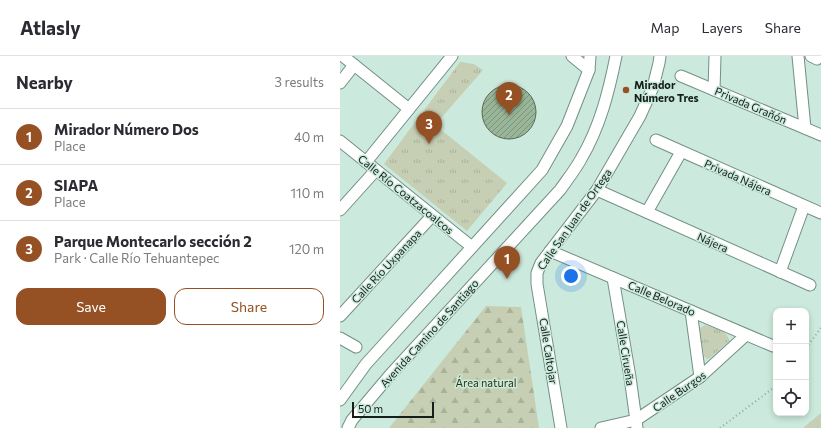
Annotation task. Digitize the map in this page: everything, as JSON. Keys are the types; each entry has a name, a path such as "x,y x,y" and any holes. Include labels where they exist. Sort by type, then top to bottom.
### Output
{"street":[{"path":"343,56 409,109"},
{"path":"366,162 452,56"},
{"path":"572,56 589,70"},
{"path":"340,400 366,364 542,170 567,126 589,70 590,56"},
{"name":"Avenida Camino de Santiago","path":"348,428 352,420 390,375 560,190 581,159 598,124 610,88 616,56"},
{"name":"Calle San Juan de Ortega","path":"537,273 541,263 550,250 597,190 640,116 653,87 660,56"},
{"path":"714,90 715,56"},
{"path":"798,56 805,128"},
{"path":"340,83 354,65"},
{"name":"Privada Grañón","path":"681,76 821,134"},
{"name":"Privada Nájera","path":"656,140 821,213"},
{"name":"Calle Río Coatzacoalcos","path":"340,141 472,247"},
{"path":"647,212 681,152"},
{"path":"340,210 376,170"},
{"name":"Nájera","path":"597,190 810,285"},
{"path":"780,272 804,206"},
{"name":"Calle Río Uxpanapa","path":"340,316 432,216"},
{"name":"Calle Belorado","path":"550,250 773,346"},
{"name":"Calle Caltojar","path":"537,273 537,284 561,428"},
{"name":"Calle Cirueña","path":"613,278 636,424"},
{"path":"691,311 700,377"},
{"name":"Calle Burgos","path":"601,428 636,424 700,377 746,335"},
{"path":"340,338 356,347"}],"path":[{"path":"809,344 821,328"},
{"path":"720,428 773,388"}],"green space":[{"path":"460,62 474,64 483,70 435,125 507,183 467,231 384,164"},
{"name":"Área natural","path":"486,306 521,307 539,428 389,428"},
{"path":"705,325 724,332 729,341 707,359 704,356 700,328"},
{"path":"821,413 821,428 803,428"}],"building":[{"path":"504,85 514,85 524,89 532,97 536,107 536,117 532,127 524,135 514,139 504,139 494,135 486,127 482,117 482,107 486,97 494,89"}],"place":[{"name":"Mirador Número Tres","path":"626,90"},
{"name":"SIAPA","path":"509,115"},
{"name":"Parque Montecarlo sección 2","path":"429,144"},
{"name":"Mirador Número Dos","path":"507,279"}]}
